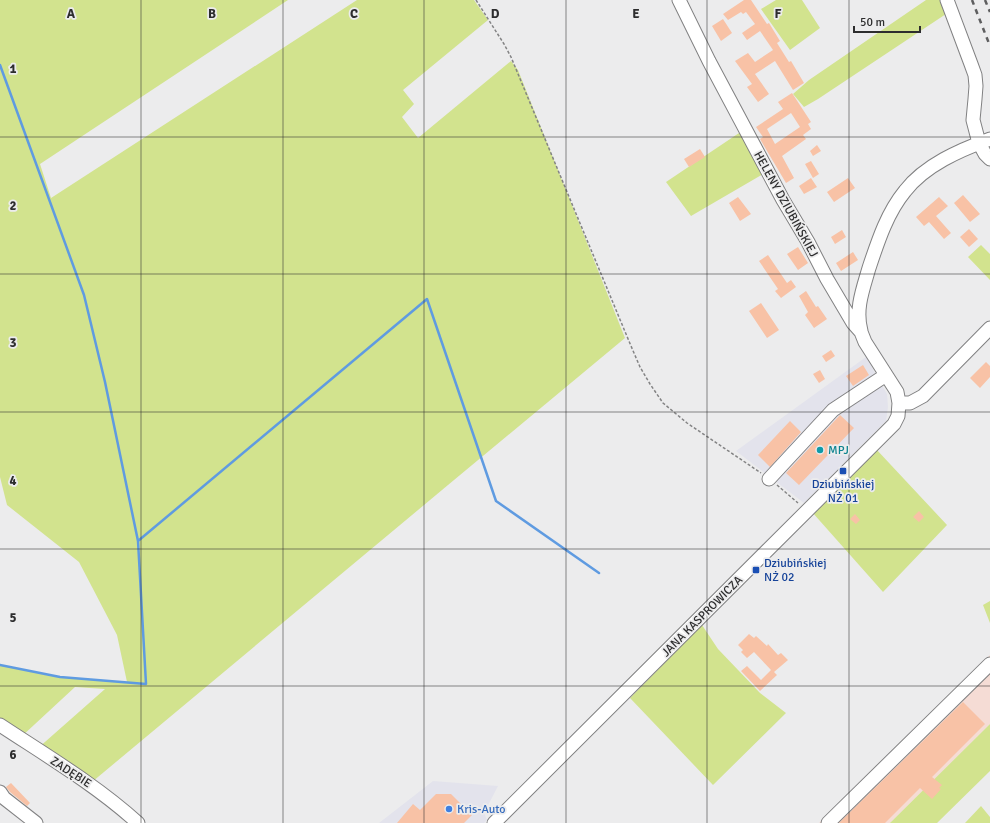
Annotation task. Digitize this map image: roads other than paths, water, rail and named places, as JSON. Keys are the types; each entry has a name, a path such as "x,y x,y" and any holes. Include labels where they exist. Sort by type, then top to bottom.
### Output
{"street":[{"name":"HELENY DZIUBIŃSKIEJ","path":"679,0 754,147 836,294 897,392 900,404"},
{"path":"947,0 975,75 976,86 972,120 984,141 985,154 990,159"},
{"path":"861,332 858,315 861,295 883,229 893,209 906,190 918,178 944,160 984,141"},
{"path":"836,294 848,299 861,295"},
{"path":"900,404 910,403 923,396 990,328"},
{"path":"769,479 833,410 886,375"},
{"name":"JANA KASPROWICZA","path":"494,823 894,424 898,416 900,404"},
{"path":"828,823 990,664"},
{"name":"ZADĘBIE","path":"0,725 89,783 138,823"},
{"path":"0,792 4,798 36,823"}],"waterway":[{"path":"0,65 84,295 105,382 138,541 427,299 496,501 599,573"},
{"path":"0,665 60,677 146,684 138,541"}],"railway":[{"path":"972,0 990,46"},
{"path":"985,0 990,12"}],"place":[{"name":"MPJ","path":"820,450"},
{"name":"Dziubińskiej NŻ 01","path":"843,471"},
{"name":"Dziubińskiej NŻ 02","path":"756,570"},
{"name":"Kris-Auto","path":"449,809"}]}
